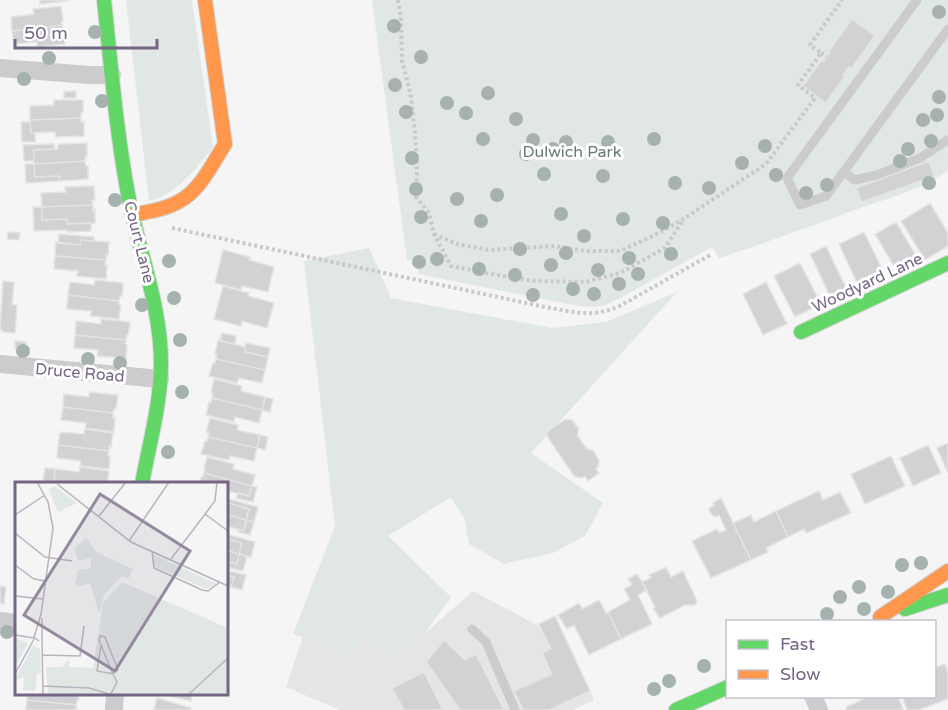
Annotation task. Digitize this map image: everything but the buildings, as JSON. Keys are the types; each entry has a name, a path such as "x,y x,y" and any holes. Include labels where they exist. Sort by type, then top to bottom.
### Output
{"street":[{"name":"Court Lane","path":"104,0 118,133 132,214 156,306 160,335 160,379 142,482"},
{"path":"132,214 172,204 190,194 225,144 205,0"},
{"path":"0,68 112,75"},
{"name":"Woodyard Lane","path":"801,332 948,263"},
{"name":"Druce Road","path":"0,364 160,379"},
{"path":"875,619 948,571"},
{"path":"875,619 948,595"},
{"path":"0,621 15,623"},
{"path":"681,709 726,688"},
{"path":"114,710 115,695"}],"lane":[{"path":"917,0 787,178 800,205 826,196 948,29"},
{"path":"844,172 855,180 877,175 920,158 948,140"},
{"path":"472,629 486,642 515,710"}],"path":[{"path":"398,0 402,60 411,96 415,134 416,197 429,213 434,234 451,266 534,281 585,282 620,273 665,248 685,218"},
{"path":"827,57 810,45 842,0"},
{"path":"434,234 457,244 489,250 555,246 586,251 620,251 656,235 766,164 814,98 798,85 821,53"},
{"path":"163,226 582,314 602,313 618,307 712,254"}],"shaded area":[{"path":"473,591 567,641 594,700 573,710 340,710 286,687 303,637 353,655 362,634 382,651 388,660 424,634"}],"green space":[{"path":"126,0 192,0 213,147 181,184 149,201"},
{"name":"Dulwich Park","path":"372,0 948,0 948,170 907,192 719,258 712,247 604,306 578,306 418,274 417,260 407,260"},
{"path":"369,248 391,298 552,328 606,322 677,292 531,453 603,503 585,536 553,553 504,564 469,544 465,520 451,497 388,536 451,597 424,634 388,661 382,651 362,634 353,655 293,634 335,526 304,261"}],"traffic: fast":[{"path":"104,0 124,170 132,215 153,299 160,341 159,394 142,482"},
{"path":"801,332 948,263"},
{"path":"905,609 948,595"},
{"path":"676,710 726,688"}],"traffic: slow":[{"path":"132,215 167,207 186,197 205,176 225,144 205,0"},
{"path":"880,617 948,571"}]}
